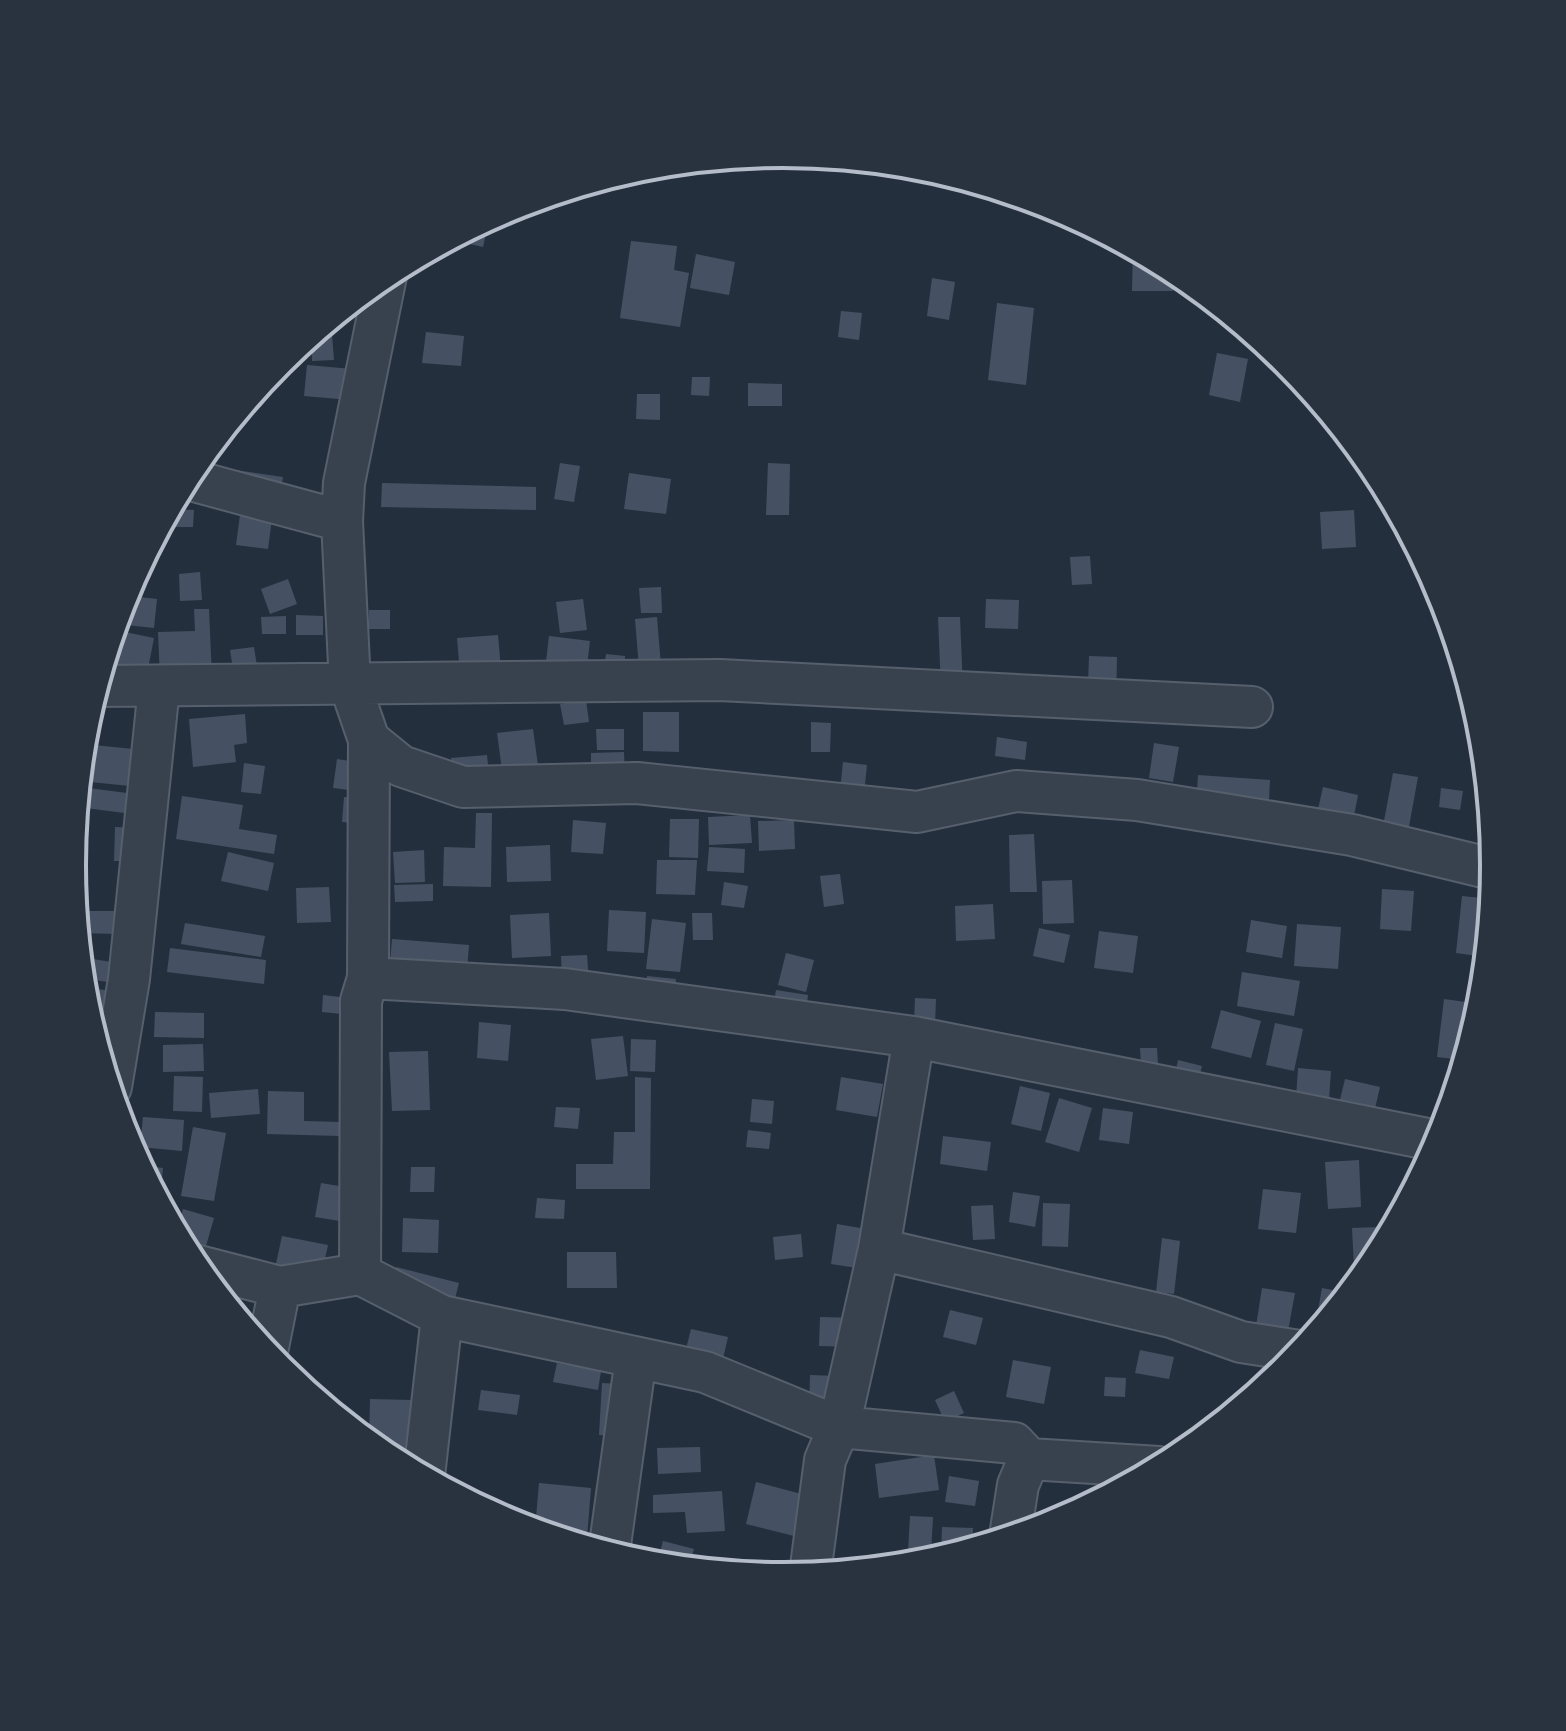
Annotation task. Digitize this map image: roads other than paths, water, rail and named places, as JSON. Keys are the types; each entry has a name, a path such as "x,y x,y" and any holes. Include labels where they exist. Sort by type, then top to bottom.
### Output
{"street":[{"path":"360,1274 361,1001 368,978 369,740 350,685 342,521 344,483 377,300"},
{"path":"200,483 342,521"},
{"path":"110,686 720,680 1252,707"},
{"path":"115,1063 129,979 159,687"},
{"path":"369,740 401,766 463,787 637,783 917,812 1016,791 1137,800 1352,835 1480,866"},
{"path":"368,978 565,989 914,1037 1424,1138"},
{"path":"812,1561 825,1460 839,1427 879,1249 914,1037"},
{"path":"879,1249 1171,1317 1241,1342 1285,1349"},
{"path":"216,1270 280,1287 360,1274 442,1316 705,1372 839,1427 1014,1443 1029,1459 1136,1466"},
{"path":"270,1337 280,1287"},
{"path":"425,1464 442,1316"},
{"path":"611,1541 636,1358"},
{"path":"1012,1524 1018,1485 1029,1459"}]}
